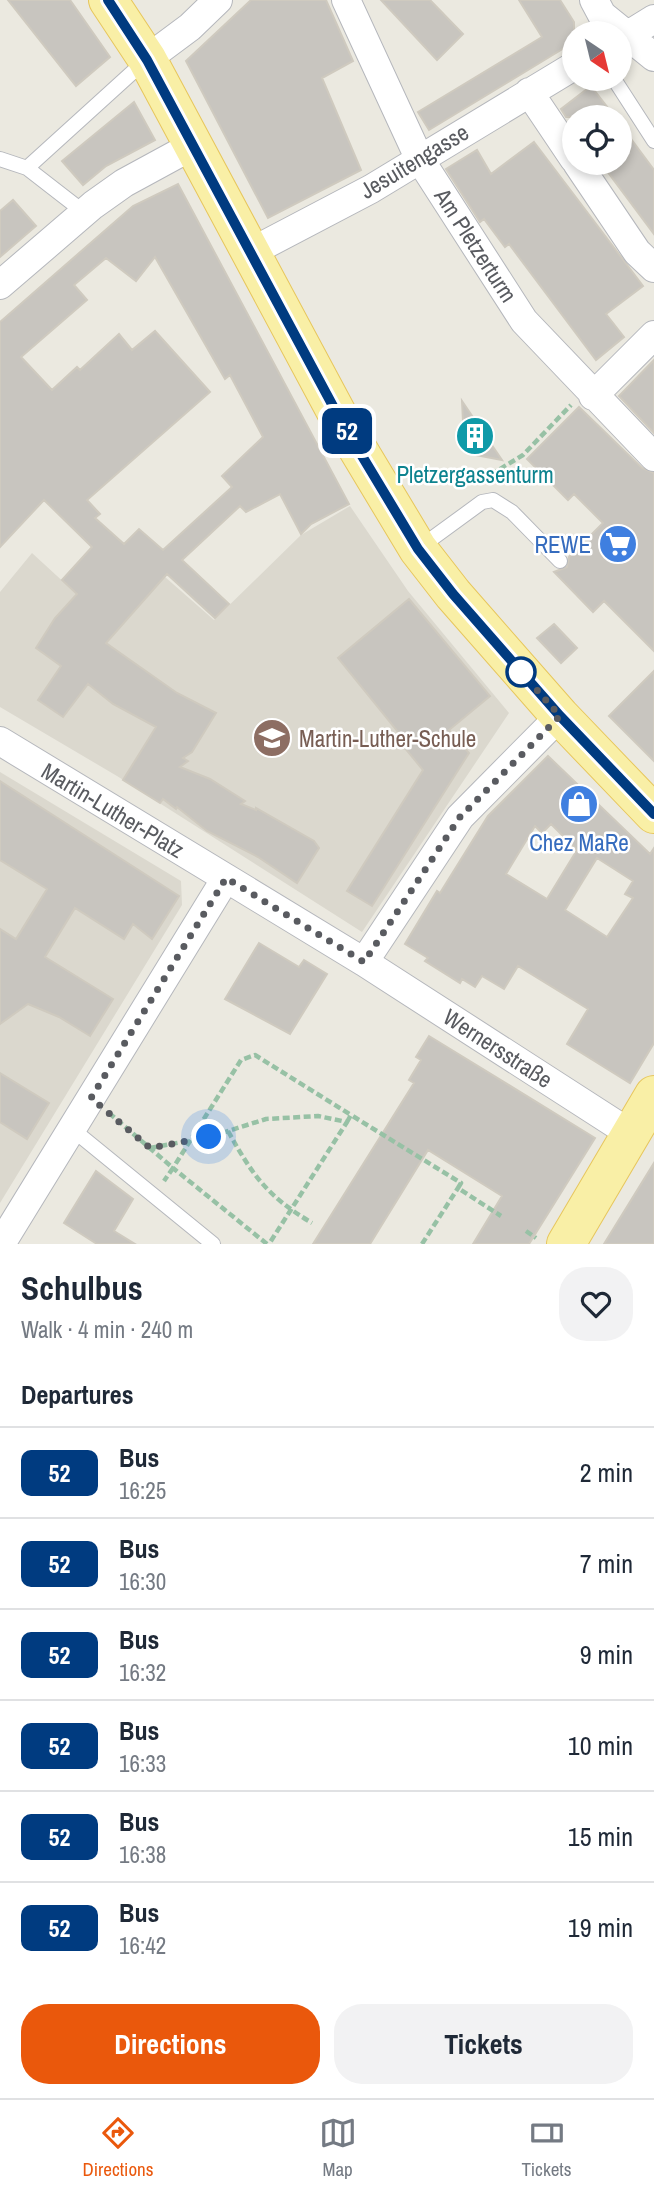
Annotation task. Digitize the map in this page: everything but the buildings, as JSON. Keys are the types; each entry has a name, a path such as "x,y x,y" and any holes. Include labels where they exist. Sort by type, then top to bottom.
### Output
{"main road":[{"path":"108,0 147,60 341,421 418,549 453,594 560,716 654,814"},
{"path":"566,1244 654,1095"}],"street":[{"path":"147,60 190,27 218,0"},
{"name":"Am Pletzerturm","path":"346,0 419,158 524,320 590,393 654,457"},
{"path":"594,0 608,21"},
{"path":"632,32 654,19"},
{"path":"632,42 654,57"},
{"name":"Jesuitengasse","path":"251,252 371,189 562,73"},
{"path":"529,92 562,142"},
{"path":"0,285 124,183 192,146"},
{"path":"584,175 637,253 654,268"},
{"path":"590,393 654,335"},
{"path":"364,962 460,817 560,716"},
{"name":"Martin-Luther-Platz","path":"0,741 226,878"},
{"path":"1,1244 226,878"},
{"name":"Wernersstraße","path":"226,878 364,962 631,1134"}],"lane":[{"path":"27,168 147,60"},
{"path":"622,91 654,141"},
{"path":"0,159 27,168 85,213"},
{"path":"418,549 482,502 493,500 512,512 560,561"},
{"path":"72,1129 213,1244"}],"path":[{"path":"476,485 523,455 590,393"},
{"path":"154,1196 241,1060 248,1055 255,1055 461,1183 422,1244"},
{"path":"91,1098 268,1244 351,1115"},
{"path":"150,1148 285,1116 318,1116 346,1122"},
{"path":"228,1131 256,1180 290,1210 312,1223"},
{"path":"458,1188 502,1216"}],"shaded area":[{"name":"Martin-Luther-Schule","path":"350,506 408,591 509,713 362,932 117,776 0,707 0,592 32,553 93,609 140,555 214,620 301,535"},
{"path":"0,772 181,881 182,905 0,1203"}],"bus line":[{"name":"52","path":"108,0 147,60 341,421 418,549 453,594 560,716 654,814"}],"place":[{"name":"Pletzergassenturm","path":"475,436"},
{"name":"REWE","path":"618,544"},
{"name":"Martin-Luther-Schule","path":"272,738"},
{"name":"Chez MaRe","path":"579,804"}],"route":[{"path":"209,1137 150,1148 91,1098 226,878 364,962 460,817 560,716 521,672"}]}
